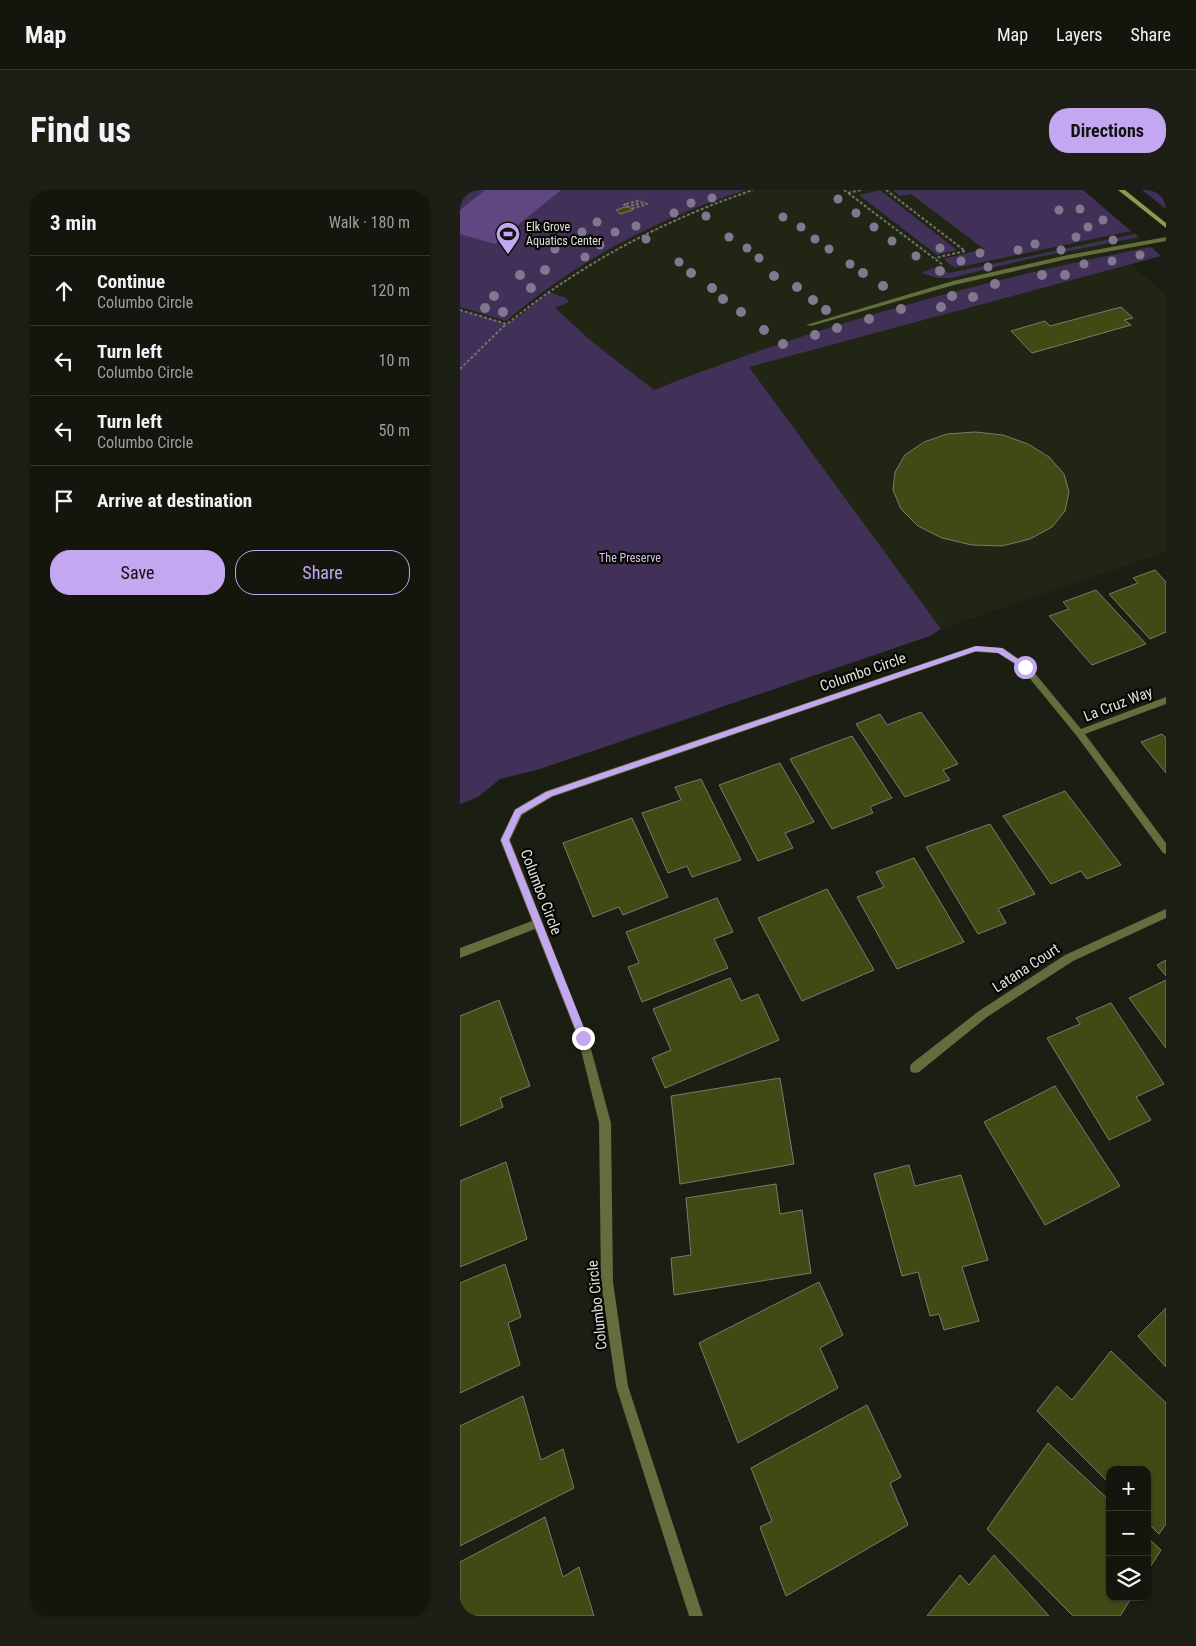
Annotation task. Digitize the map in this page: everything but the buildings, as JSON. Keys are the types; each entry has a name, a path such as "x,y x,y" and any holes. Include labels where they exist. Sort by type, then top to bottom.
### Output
{"street":[{"path":"1121,190 1166,226"},
{"path":"809,325 962,281 1068,257 1166,239"},
{"name":"Columbo Circle","path":"696,1616 622,1386 608,1282 605,1123 583,1038 536,924 505,840 518,812 549,794 976,649 1000,650 1025,667 1079,733 1166,850"},
{"name":"La Cruz Way","path":"1079,733 1166,700"},
{"name":"Latana Court","path":"915,1068 984,1014 1069,958 1166,913"},
{"path":"460,953 536,924"}],"path":[{"path":"460,369 507,324 563,279 617,247 693,211 753,190"},
{"path":"844,190 946,266"},
{"path":"847,193 861,190"},
{"path":"886,190 965,251 934,258"},
{"path":"631,209 647,204 644,202 627,207 624,205 641,200"},
{"path":"460,310 507,324"}],"shaded area":[{"path":"460,190 1083,190 1161,256 1131,264 1166,295 1166,552 941,629 930,636 540,769 500,779 478,797 460,804"},
{"path":"485,190 561,190 495,244 460,234 460,210"}],"green space":[{"name":"Elk Grove Aquatics Center","path":"460,190 746,190 681,214 619,244 561,279 506,321 460,307"},
{"path":"880,190 957,250 937,255 859,195"},
{"path":"893,190 1083,190 1131,231 955,268 943,259 984,249 911,194 900,196"},
{"path":"1142,190 1166,190 1166,209"},
{"path":"1135,234 1139,237 1024,260 951,278 937,278 921,273 938,266 949,273"},
{"name":"The Preserve","path":"1151,247 1161,256 749,367 941,629 930,636 540,769 500,779 478,797 460,804 460,310 507,324 549,292 566,298 569,302 555,308 590,340 654,390 776,345 899,307 1024,274"}],"place":[{"name":"Elk Grove Aquatics Center","path":"508,255"}],"route":[{"path":"583,1038 536,924 505,840 518,812 549,794 976,649 1000,650 1025,667"}]}
